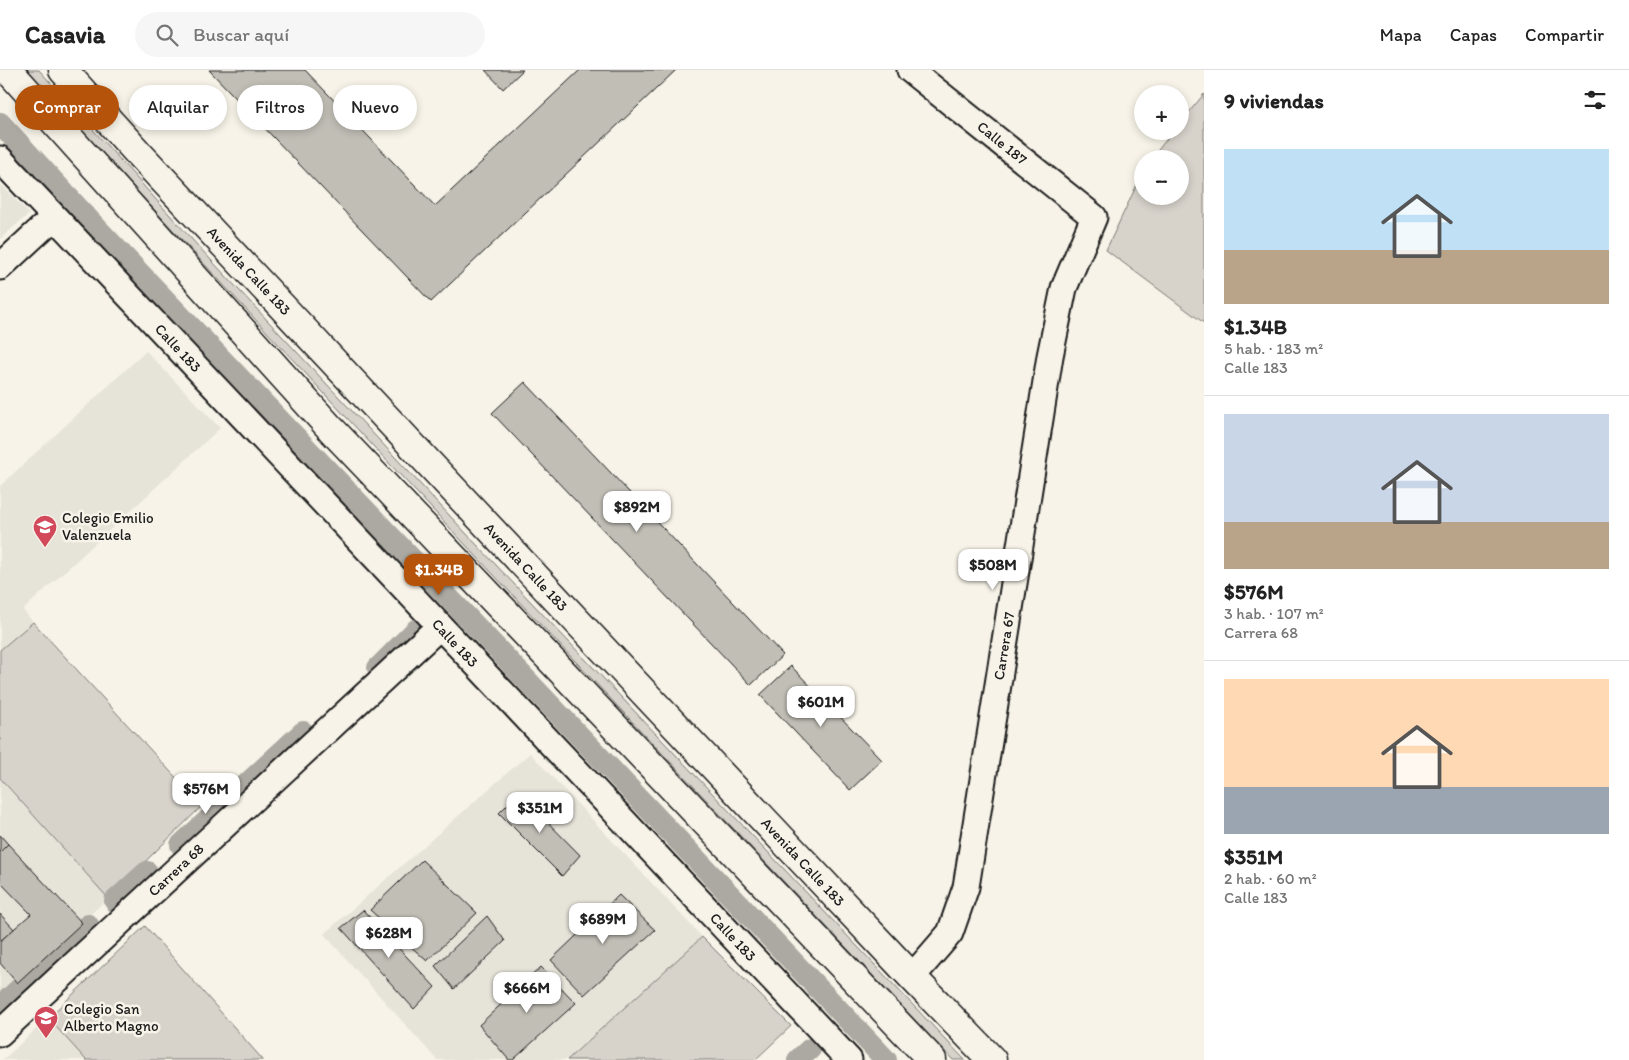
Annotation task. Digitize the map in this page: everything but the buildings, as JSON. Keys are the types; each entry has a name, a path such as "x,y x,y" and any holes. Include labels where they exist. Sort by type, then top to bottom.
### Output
{"main road":[{"path":"8,70 331,429 932,1060"},
{"name":"Avenida Calle 183","path":"63,70 139,154 992,1060"}],"street":[{"name":"Calle 187","path":"910,70 1094,217"},
{"name":"Calle 183","path":"0,159 440,626 837,1056"},
{"path":"0,267 54,217"},
{"name":"Carrera 67","path":"912,977 950,933 966,887 1050,356 1064,288 1094,217"},
{"name":"Carrera 68","path":"0,1033 440,626"}],"shaded area":[{"path":"27,70 39,70 53,85 41,85"},
{"path":"1204,94 1204,323 1106,250 1134,191 1134,205 1189,205 1189,150 1158,150 1166,140 1189,140 1189,112"},
{"path":"82,130 93,130 197,245 478,546 965,1060 953,1060 487,568"},
{"path":"0,183 29,214 0,239"},
{"name":"Colegio Emilio Valenzuela","path":"146,351 220,428 23,610 33,622 0,650 0,486"},
{"path":"33,622 202,806 108,898 0,778 0,650"},
{"path":"530,753 702,937 566,1060 437,1060 324,934"},
{"path":"0,779 108,898 0,999"},
{"path":"145,926 263,1060 86,1060 48,1018"},
{"path":"702,937 791,1026 755,1060 567,1060"},
{"name":"Colegio San Alberto Magno","path":"48,1018 86,1060 3,1060"}],"waterway":[{"path":"0,123 91,222 886,1060"},
{"path":"378,668 416,630"},
{"path":"181,845 303,732"},
{"path":"115,901 147,872"},
{"path":"0,1007 88,925"},
{"path":"798,1060 810,1049"}],"place":[{"name":"Colegio Emilio Valenzuela","path":"45,548"},
{"name":"Colegio San Alberto Magno","path":"46,1039"}]}
